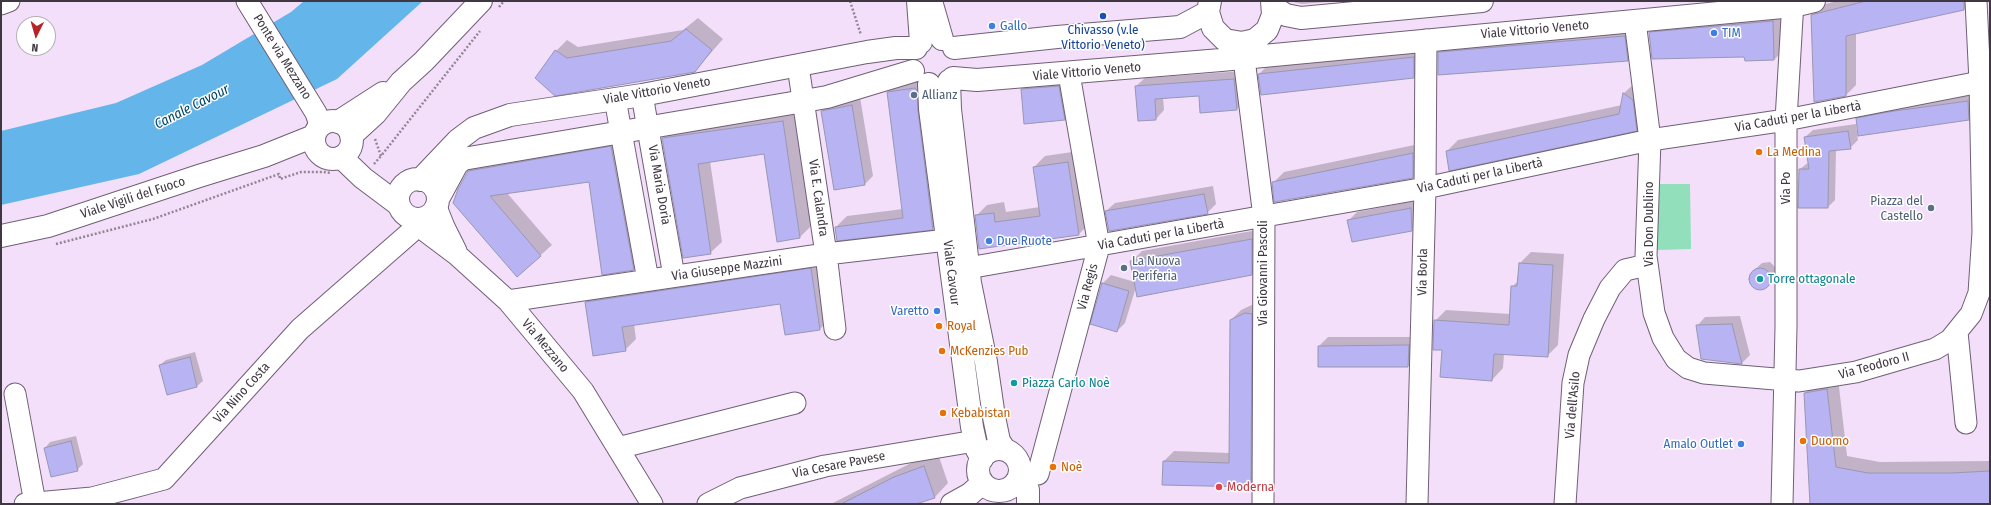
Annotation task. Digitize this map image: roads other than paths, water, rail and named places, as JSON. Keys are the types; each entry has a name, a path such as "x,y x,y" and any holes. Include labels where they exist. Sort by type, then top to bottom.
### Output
{"main road":[{"name":"Viale Vigili del Fuoco","path":"1,236 48,226 199,176 264,156 331,138 375,114 401,82 424,61 481,1"},
{"path":"918,1 933,44 959,63 957,71 936,78 912,55 933,44"},
{"path":"931,1 933,44"},
{"path":"1272,4 1286,15 1301,18 1385,5 1482,1"},
{"name":"Viale Vittorio Veneto","path":"437,203 457,164 463,159 936,78 977,80 1069,74 1221,60 1241,47 1278,54 1635,21 1814,1"},
{"path":"1209,7 1210,20 1216,32 1225,40 1241,47 1255,40 1267,30 1273,15 1272,4"},
{"name":"Viale Vittorio Veneto","path":"414,181 458,140 474,128 492,120 510,115 615,99 867,52 896,48 933,44 1180,28 1209,7"},
{"name":"Viale Cavour","path":"936,78 930,109 947,240 988,475"},
{"name":"Viale Cavour","path":"936,78 950,108 968,268 986,362 994,417 999,441 1005,450"},
{"path":"331,138 359,159 373,174 414,181"},
{"name":"Via Mezzano","path":"331,138 363,178 399,205 406,215 418,219"},
{"path":"399,205 401,190 414,181"},
{"name":"Via Mezzano","path":"414,181 432,186 436,191 437,203"},
{"path":"418,219 430,215 437,203"},
{"path":"952,504 970,494 988,475 992,451 1005,450 1015,456 1020,467 1029,473"},
{"path":"988,475 1008,489 1029,473"},
{"path":"1028,504 1028,490 1025,480 1029,473"}],"street":[{"path":"1,4 9,1"},
{"name":"Ponte via Mezzano","path":"247,1 331,138"},
{"name":"Via Teodoro II","path":"1784,381 1824,379 1899,361 1935,349 1950,340 1984,300 1979,293 1983,232 1985,81 1976,1"},
{"name":"Via Po","path":"1782,504 1786,327 1786,120 1793,4"},
{"name":"Via Don Dublino","path":"1635,21 1650,140 1646,256 1654,313 1663,338 1676,359 1688,368 1704,373 1784,381"},
{"name":"Via Borla","path":"1417,504 1425,188 1426,40"},
{"name":"Via Giovanni Pascoli","path":"1241,47 1264,217 1263,504"},
{"name":"Via E. Calandra","path":"798,66 826,254 835,329"},
{"name":"Via Regis","path":"1029,473 1099,246 1069,74"},
{"name":"Via Caduti per la Libertà","path":"968,268 1425,188 1650,140 1786,120 1985,81"},
{"name":"Via Maria Doria","path":"642,94 674,276"},
{"path":"615,99 648,280"},
{"name":"Via Mezzano","path":"437,203 444,227 459,256"},
{"name":"Via Mezzano","path":"418,219 424,230 459,256 508,301 583,391 652,504"},
{"name":"Via Nino Costa","path":"15,394 30,504 92,498 164,479 300,329 411,232 418,219"},
{"name":"Via Giuseppe Mazzini","path":"508,301 826,254 947,240"},
{"name":"Via dell'Asilo","path":"1564,504 1574,383 1579,355 1594,319 1610,288 1625,270 1647,265"},
{"path":"1957,332 1966,423"},
{"path":"618,448 795,403"},
{"name":"Via Cesare Pavese","path":"708,504 740,488 825,466 988,475"}],"water":[{"name":"Canale Cavour","path":"304,1 423,1 337,79 139,174 1,205 1,131 116,103 202,65 291,12"}],"place":[{"name":"Chivasso (v.le Vittorio Veneto)","path":"1103,16"},
{"name":"Gallo","path":"992,26"},
{"name":"TIM","path":"1714,33"},
{"name":"Allianz","path":"914,95"},
{"name":"La Medina","path":"1759,152"},
{"name":"Piazza del Castello","path":"1931,208"},
{"name":"Due Ruote","path":"989,241"},
{"name":"La Nuova Periferia","path":"1124,268"},
{"name":"Torre ottagonale","path":"1760,279"},
{"name":"Varetto","path":"937,311"},
{"name":"Royal","path":"939,326"},
{"name":"McKenzies Pub","path":"942,351"},
{"name":"Piazza Carlo Noè","path":"1014,383"},
{"name":"Kebabistan","path":"943,413"},
{"name":"Duomo","path":"1803,441"},
{"name":"Amalo Outlet","path":"1741,444"},
{"name":"Noè","path":"1053,467"},
{"name":"Moderna","path":"1219,487"}]}
